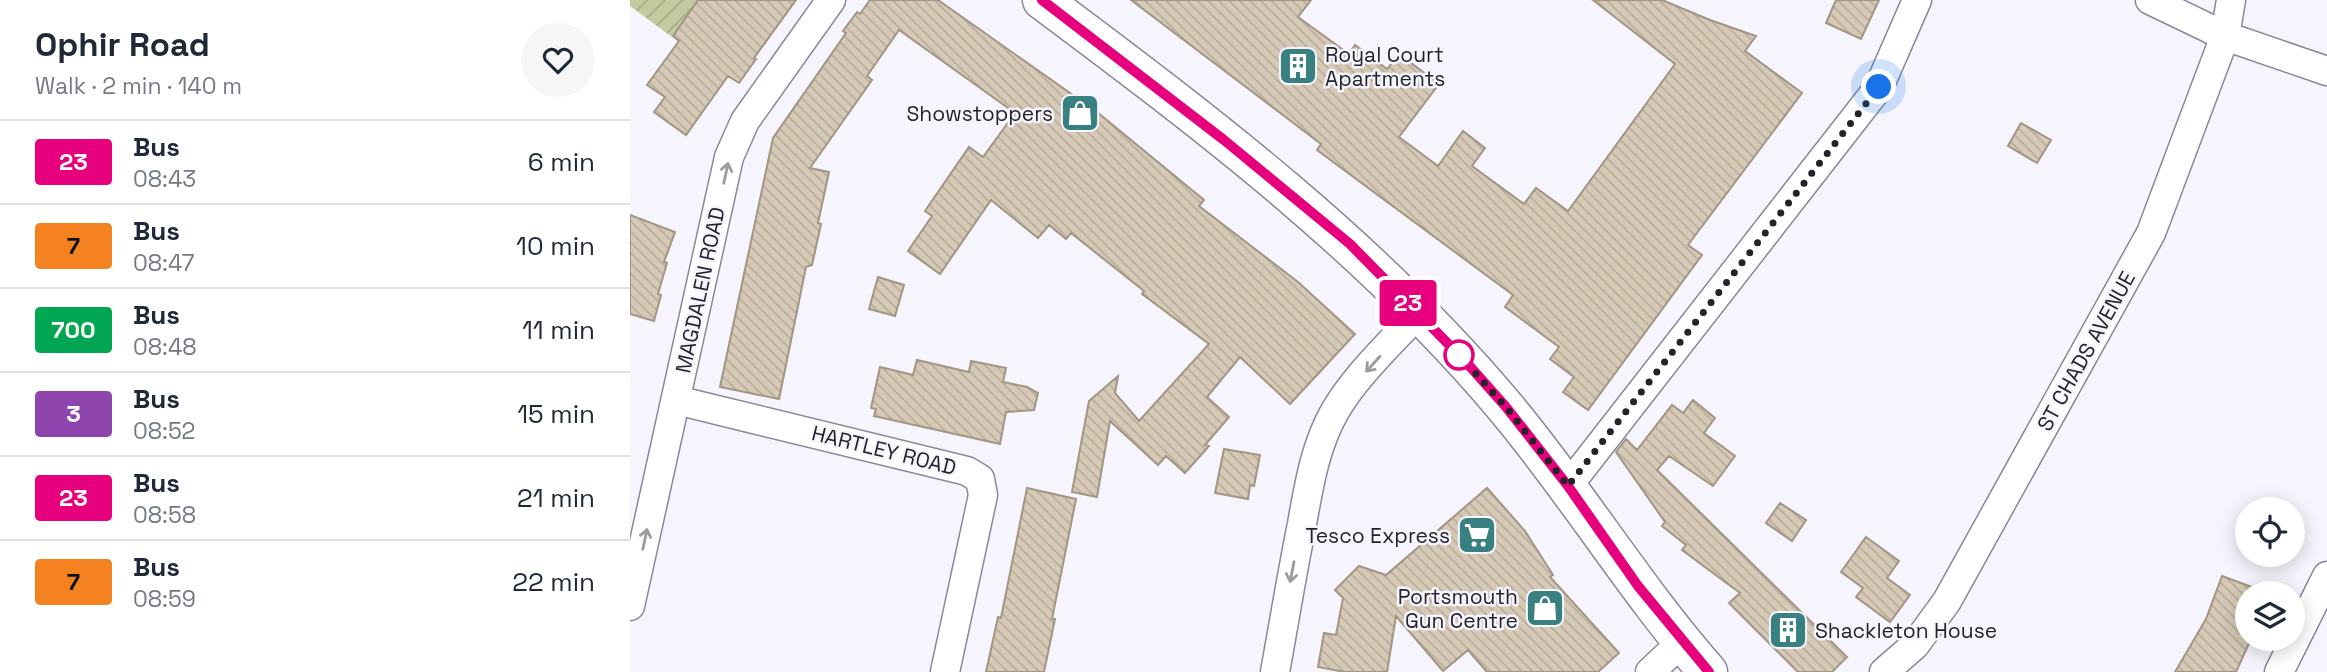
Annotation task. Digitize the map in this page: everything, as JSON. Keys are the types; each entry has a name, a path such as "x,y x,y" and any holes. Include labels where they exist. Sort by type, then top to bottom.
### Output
{"main road":[{"path":"1042,0 1224,140 1350,244 1498,398 1568,486 1638,586 1709,672"}],"street":[{"name":"MAGDALEN ROAD","path":"630,606 729,157 745,121 831,0"},
{"path":"1568,486 1879,87 1917,0"},
{"path":"2150,0 2225,36 2327,71"},
{"name":"ST CHADS AVENUE","path":"1884,672 1916,645 1947,601 2151,233 2225,36 2231,0"},
{"path":"1275,672 1306,502 1316,454 1324,432 1336,409 1352,388 1418,313"},
{"name":"HARTLEY ROAD","path":"676,400 967,471 980,479 983,495 945,672"},
{"path":"2279,672 2327,576"},
{"path":"1650,672 1682,642"}],"green space":[{"path":"630,0 700,0 672,37 630,6"}],"building":[{"path":"698,0 796,0 739,83 728,76 686,135 654,112 665,97 647,85 679,41 673,36"},
{"path":"870,0 938,0 1097,112 1204,200 1199,206 1298,282 1355,334 1290,404 1240,357 1207,397 1229,417 1205,445 1209,446 1185,473 1166,456 1158,465 1110,421 1097,497 1072,492 1089,401 1118,376 1115,393 1139,421 1209,344 1142,294 1144,291 1071,233 1066,239 1049,225 1038,238 991,200 940,274 908,251 932,216 925,211 969,147 983,157 1015,113 899,30 867,76 872,80 810,168 829,172 812,265 806,267 779,399 720,387 773,138 846,33 843,31"},
{"path":"1131,0 1311,0 1298,17 1349,54 1355,45 1387,69 1399,54 1439,84 1399,137 1438,166 1463,131 1485,148 1472,166 1524,204 1536,188 1568,211 1675,64 1593,0 1662,0 1756,36 1745,51 1802,93 1688,245 1702,255 1588,410 1563,392 1574,377 1550,359 1559,347 1505,307 1513,295 1317,150 1321,144"},
{"path":"1836,0 1879,0 1861,39 1826,23"},
{"path":"2021,123 2051,140 2037,163 2008,146"},
{"path":"630,215 675,232 664,262 667,263 654,321 630,314"},
{"path":"878,277 904,285 895,316 869,309"},
{"path":"917,360 969,372 971,361 1006,368 1003,382 1027,387 1038,393 1034,410 1006,412 1000,444 874,416 876,409 871,408 880,367 913,375"},
{"path":"1693,400 1715,418 1704,433 1735,456 1713,486 1669,456 1657,470 1847,657 1832,672 1798,672 1729,603 1740,593 1682,550 1686,545 1662,526 1665,522 1616,452 1626,439 1637,450 1672,405 1683,413"},
{"path":"1224,449 1260,455 1254,486 1250,485 1248,499 1215,493"},
{"path":"1027,488 1076,499 1044,672 986,672 998,617 1001,618"},
{"path":"1487,488 1525,531 1553,575 1550,577 1619,653 1598,672 1487,672 1468,650 1443,671 1396,616 1387,672 1345,672 1318,667 1324,633 1336,635 1343,598 1335,590 1359,566 1386,575"},
{"path":"1780,503 1806,520 1792,541 1766,523"},
{"path":"1866,537 1899,561 1887,578 1910,595 1890,622 1856,597 1863,588 1841,572"},
{"path":"2222,576 2236,581 2235,651 2246,651 2236,672 2175,672 2206,619"}],"bus line":[{"name":"23","path":"1042,0 1224,140 1350,244 1466,362 1506,407 1568,486 1638,586 1709,672"}],"place":[{"name":"Royal Court Apartments","path":"1298,66"},
{"name":"Showstoppers","path":"1080,113"},
{"name":"Tesco Express","path":"1477,535"},
{"name":"Portsmouth Gun Centre","path":"1545,608"},
{"name":"Shackleton House","path":"1788,630"}],"route":[{"path":"1459,355 1506,407 1568,486 1879,87"}]}
